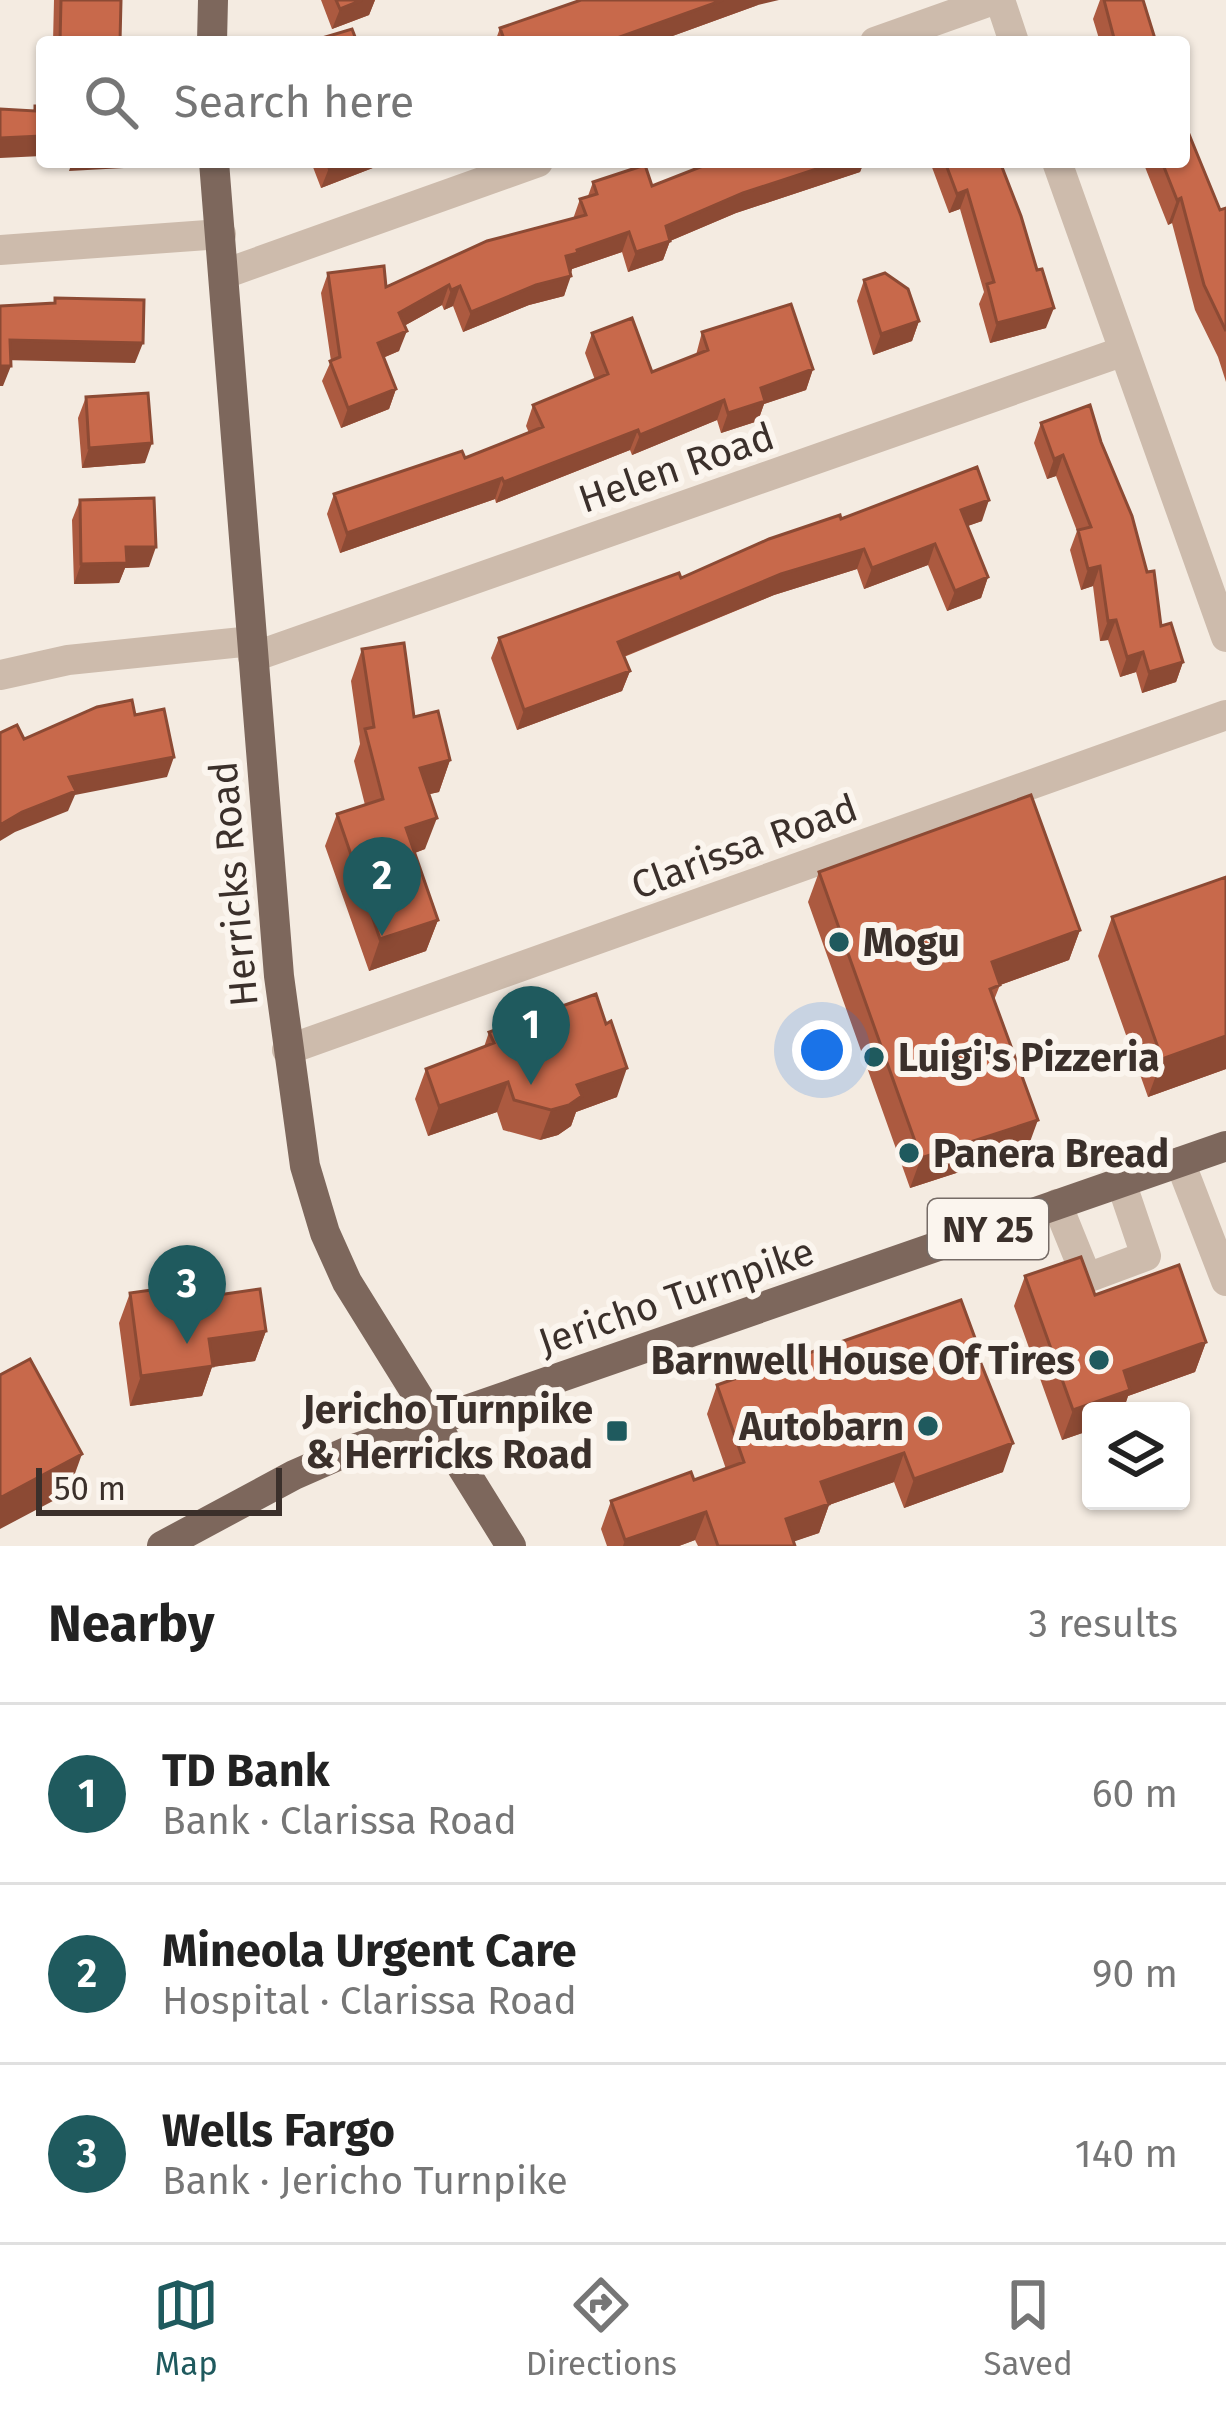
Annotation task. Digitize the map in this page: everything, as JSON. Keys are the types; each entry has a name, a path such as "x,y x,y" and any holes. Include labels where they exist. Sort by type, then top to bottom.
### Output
{"main road":[{"path":"212,36 213,0"},
{"name":"Herricks Road","path":"215,168 287,1050 305,1166 325,1233 347,1282 511,1546"},
{"name":"Jericho Turnpike","path":"162,1546 319,1463 1226,1146"}],"street":[{"path":"891,36 996,0 1012,36"},
{"path":"224,274 521,168"},
{"path":"1059,168 1226,637"},
{"path":"0,250 221,235"},
{"name":"Helen Road","path":"0,675 68,660 252,649 1124,351"},
{"name":"Clarissa Road","path":"287,1050 1226,715"},
{"path":"1180,1162 1226,1281"},
{"path":"1057,1204 1087,1277 1146,1256 1120,1182"}],"building":[{"path":"61,0 121,0 120,36 60,36"},
{"path":"336,0 362,0 340,9"},
{"path":"581,0 723,0 623,36 503,36 500,28"},
{"path":"1104,0 1143,0 1154,36 1113,36"},
{"path":"352,29 355,36 329,36"},
{"path":"36,106 36,136 0,138 0,109 35,111"},
{"path":"1190,137 1220,210 1226,208 1226,331 1204,285 1181,198 1177,200 1164,168 1190,168"},
{"path":"646,168 652,186 698,168 820,168 743,193 666,226 670,241 636,252 629,232 577,250 566,256 571,276 471,312 460,286 451,290 449,285 399,313 407,331 378,343 396,389 348,408 330,361 340,357 328,273 384,266 386,287 487,241 586,215 580,199 597,194 593,182"},
{"path":"947,168 1002,168 1054,308 997,323 987,284 994,282 967,190 957,194"},
{"path":"885,273 908,289 919,321 881,334 864,280"},
{"path":"55,298 144,300 143,343 10,340 11,366 0,366 0,306 55,303"},
{"path":"791,304 813,369 761,388 765,401 728,413 724,400 640,435 638,430 504,482 502,478 347,533 334,494 462,451 465,458 543,427 533,405 608,374 592,333 632,318 652,372 708,350 702,332"},
{"path":"148,393 152,443 89,448 86,397"},
{"path":"1090,405 1132,516 1147,572 1154,571 1161,626 1171,623 1183,662 1149,672 1143,652 1127,657 1116,620 1108,621 1100,566 1088,569 1078,530 1091,527 1063,455 1054,459 1041,423"},
{"path":"977,467 989,500 961,510 988,577 955,591 935,544 872,568 864,549 781,574 618,642 630,671 524,710 499,638 679,573 681,578 769,539 840,515 841,519"},
{"path":"154,498 156,547 126,547 127,563 81,564 80,500"},
{"path":"404,643 414,717 438,711 450,760 420,768 437,818 406,828 438,920 380,939 337,814 383,799 365,729 374,727 362,649"},
{"path":"132,700 135,715 164,709 174,757 69,777 76,791 0,825 0,733 17,725 24,739 97,707"},
{"path":"1031,795 1080,930 992,962 1000,985 990,989 1038,1120 921,1158 819,872"},
{"path":"1226,877 1226,1036 1162,1059 1112,917"},
{"path":"596,994 627,1068 577,1085 582,1096 551,1110 514,1100 508,1082 439,1106 426,1069 494,1043 489,1032"},
{"path":"1081,1257 1095,1295 1179,1265 1206,1342 1124,1371 1130,1390 1082,1402 1082,1407 1073,1410 1025,1276"},
{"path":"202,1283 204,1297 260,1289 266,1331 209,1339 213,1366 141,1376 130,1293"},
{"path":"961,1300 1013,1443 914,1479 904,1453 821,1482 829,1504 786,1519 795,1546 718,1546 706,1512 625,1540 611,1501 691,1472 694,1480 744,1462 717,1385"},
{"path":"30,1359 82,1454 0,1498 0,1375"}],"place":[{"name":"Mineola Urgent Care","path":"382,936"},
{"name":"Mogu","path":"839,942"},
{"name":"Luigi's Pizzeria","path":"874,1057"},
{"name":"TD Bank","path":"531,1085"},
{"name":"Panera Bread","path":"909,1153"},
{"name":"Wells Fargo","path":"187,1344"},
{"name":"Barnwell House Of Tires","path":"1099,1360"},
{"name":"Autobarn","path":"928,1426"},
{"name":"Jericho Turnpike & Herricks Road","path":"617,1431"}]}
